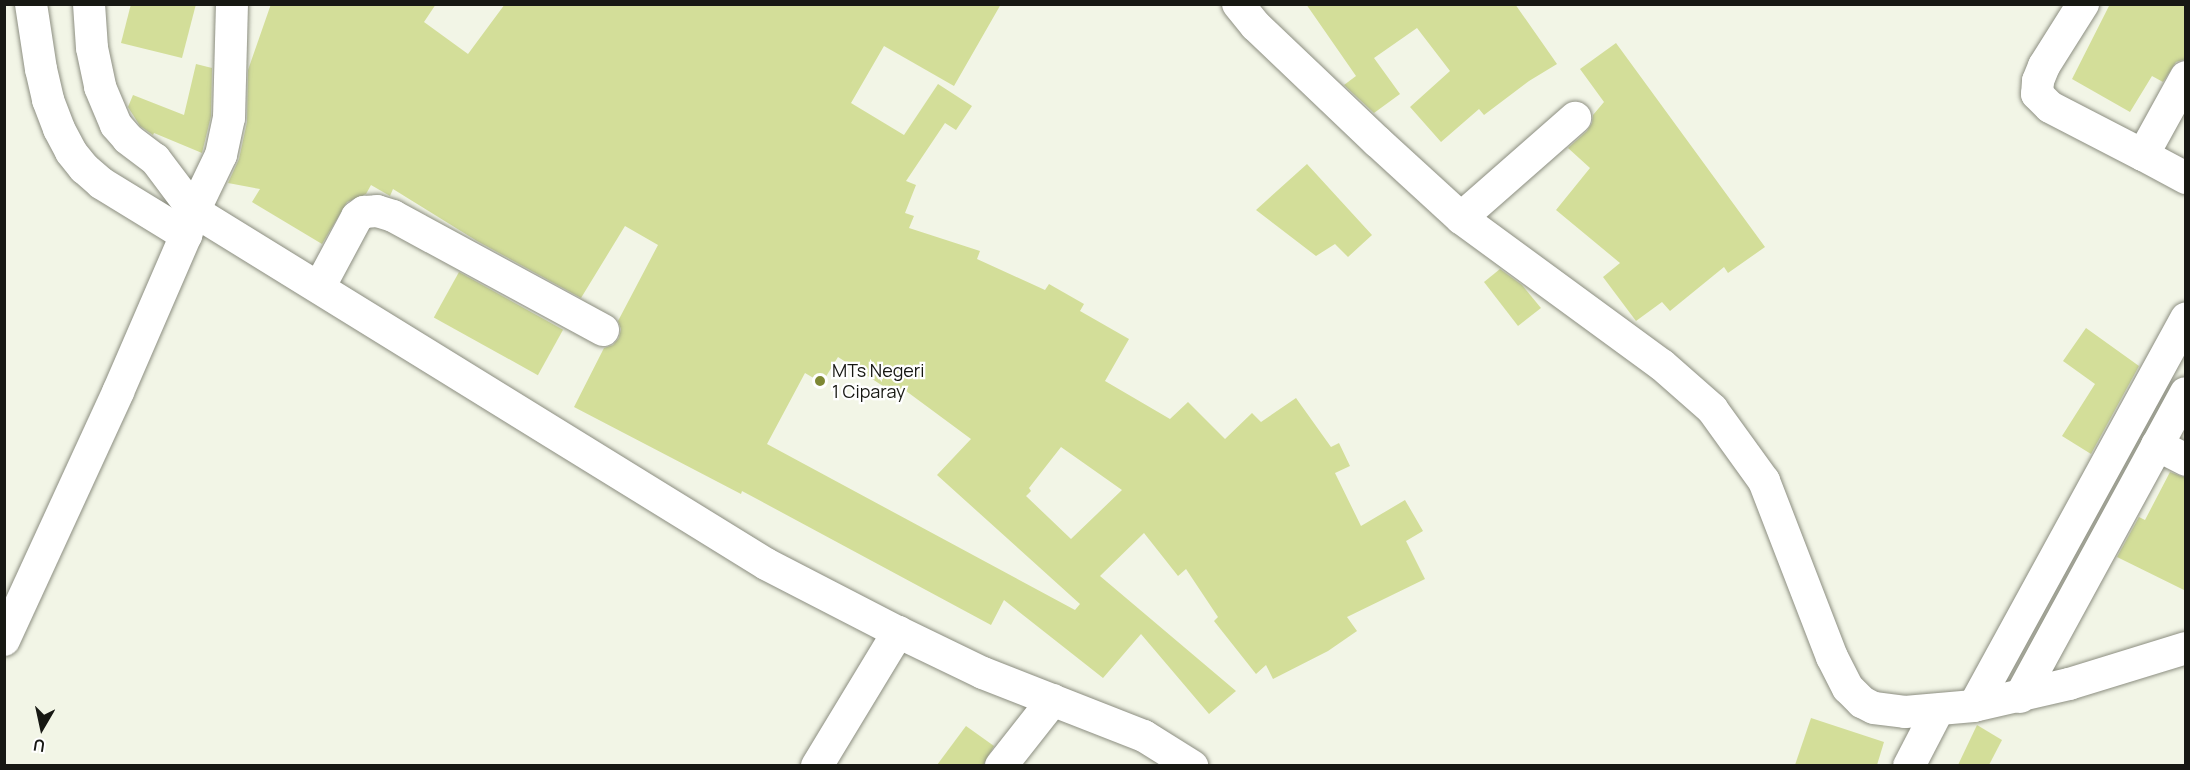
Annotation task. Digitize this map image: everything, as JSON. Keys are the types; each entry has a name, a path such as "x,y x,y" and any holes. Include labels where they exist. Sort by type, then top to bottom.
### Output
{"street":[{"path":"31,4 48,99 59,129 84,168 101,183 320,286 766,564 983,673 1144,736 1192,765"},
{"path":"88,4 100,87 116,125 128,138 155,159 190,223"},
{"path":"4,640 48,549 221,155 227,134 232,4"},
{"path":"1238,4 1256,26 1461,218 1662,365 1712,409 1764,482 1832,657 1855,697 1874,708 1892,711 1938,710 1974,706 2020,697 2186,648"},
{"path":"2084,4 2044,66 2038,81 2037,94 2050,107 2186,178"},
{"path":"2143,155 2186,77"},
{"path":"1461,218 1575,118"},
{"path":"320,286 357,217 364,212 377,211 393,216 603,330"},
{"path":"1974,706 2186,318"},
{"path":"2020,697 2186,393"},
{"path":"2157,445 2186,460"},
{"path":"817,765 898,632"},
{"path":"1001,765 1053,700"},
{"path":"1910,765 1938,710"}],"building":[{"path":"131,4 196,4 182,58 121,43"},
{"path":"271,4 436,4 424,22 468,54 505,4 1001,4 954,86 884,46 851,103 904,135 938,84 972,106 956,130 945,123 906,181 916,185 905,213 914,216 909,228 980,251 977,259 1045,290 1049,284 1084,304 1080,311 1129,339 1105,381 1170,419 1188,402 1225,439 1252,413 1261,422 1296,398 1331,447 1339,443 1350,466 1335,473 1361,526 1405,500 1423,531 1406,541 1425,579 1347,617 1357,631 1328,651 1273,679 1266,665 1256,674 1214,621 1218,617 1186,569 1178,576 1144,533 1100,576 1236,691 1209,714 1141,634 1103,678 1004,600 991,625 742,491 741,494 574,407 604,348 613,345 619,338 621,329 618,321 658,245 625,226 581,298 477,241 393,189 390,196 371,185 366,194 347,202 322,244 252,202 260,189 228,183 239,159 247,122 248,70","holes":["838,357 897,395 902,388 971,439 937,475 1080,604 1075,610 767,444 805,373 822,383","1061,447 1122,490 1071,539 1026,496 1031,491 1029,488"]},
{"path":"1306,4 1515,4 1557,64 1529,81 1484,115 1479,109 1441,142 1410,107 1450,71 1417,28 1374,58 1400,94 1374,113 1344,85 1356,76"},
{"path":"2110,4 2186,4 2186,59 2176,62 2163,82 2152,76 2130,112 2072,79"},
{"path":"1616,43 1765,247 1728,273 1724,267 1670,311 1662,302 1636,321 1603,277 1620,263 1556,210 1590,168 1568,148 1587,131 1592,123 1593,115 1604,102 1580,69"},
{"path":"196,64 212,68 211,116 202,153 154,133 153,135 140,126 128,107 133,95 184,115"},
{"path":"1307,164 1372,235 1348,257 1335,244 1316,256 1256,210"},
{"path":"1500,269 1522,285 1541,308 1518,326 1484,282"},
{"path":"459,272 563,330 538,375 434,317"},
{"path":"2086,328 2139,366 2091,454 2062,436 2095,384 2063,361"},
{"path":"2170,472 2186,478 2186,591 2117,557 2139,517 2145,520"},
{"path":"1811,718 1884,742 1877,765 1795,765"},
{"path":"1977,725 2002,740 1989,765 1958,765"},
{"path":"966,726 994,746 983,765 937,765"}],"place":[{"name":"MTs Negeri 1 Ciparay","path":"820,381"}]}
